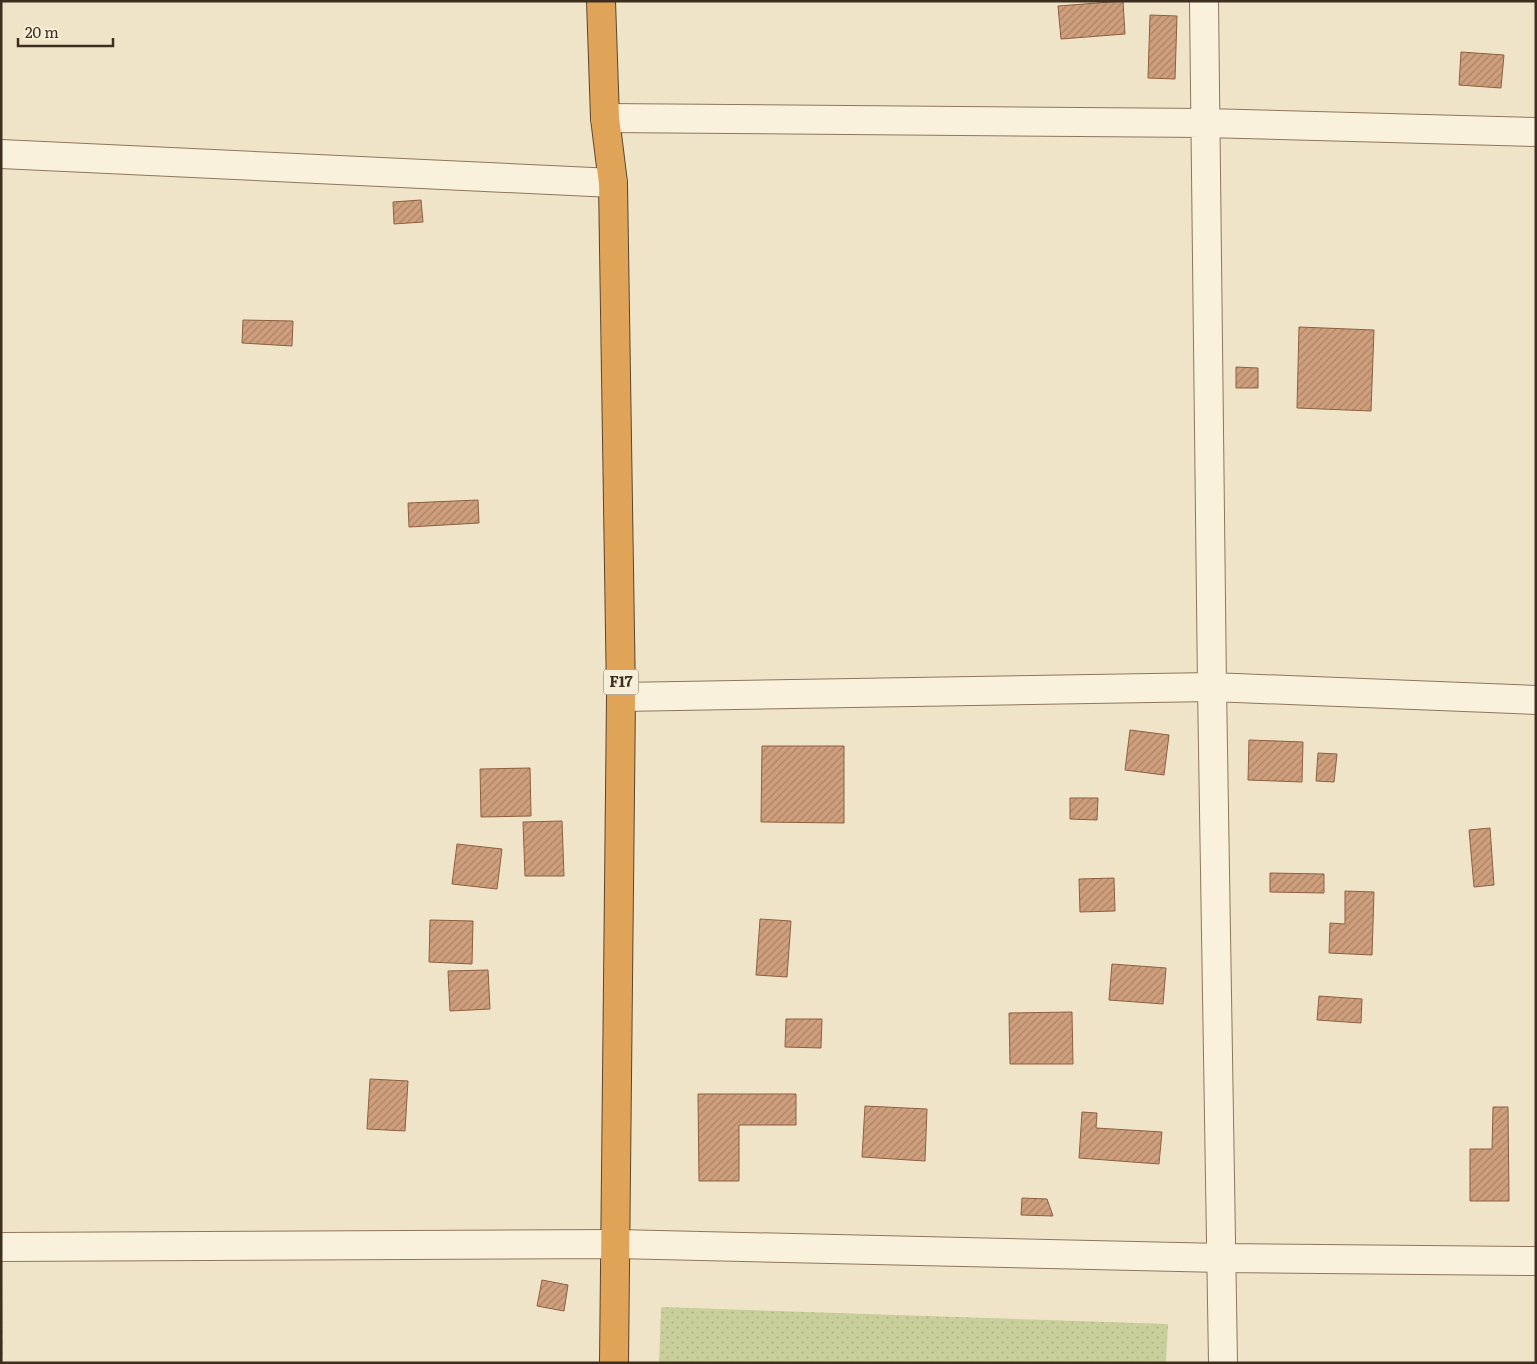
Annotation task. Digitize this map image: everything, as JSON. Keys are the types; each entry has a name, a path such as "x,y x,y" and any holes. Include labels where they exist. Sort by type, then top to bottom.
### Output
{"highway":[{"name":"F17","path":"602,1 605,118 613,183 621,697 614,1363"}],"street":[{"path":"1204,1 1212,687 1223,1363"},
{"path":"605,118 1205,123 1536,132"},
{"path":"1,154 613,183"},
{"path":"621,697 1212,687 1536,700"},
{"path":"1,1247 616,1244 1222,1258 1536,1261"}],"green space":[{"path":"1,1150 3,1363 1,1363"},
{"path":"661,1307 1168,1324 1166,1363 659,1363"}],"building":[{"path":"1123,1 1125,34 1061,39 1058,6"},
{"path":"1150,15 1177,16 1175,79 1148,78"},
{"path":"1461,52 1504,55 1501,88 1459,85"},
{"path":"421,200 423,222 394,224 393,202"},
{"path":"243,320 293,321 292,346 242,343"},
{"path":"1299,327 1374,330 1371,411 1297,408"},
{"path":"1236,367 1258,368 1258,388 1236,388"},
{"path":"478,500 479,523 409,527 408,503"},
{"path":"1130,730 1169,735 1164,775 1125,770"},
{"path":"1249,740 1303,742 1302,782 1248,780"},
{"path":"762,746 844,746 844,823 761,822"},
{"path":"1318,753 1337,754 1334,782 1316,781"},
{"path":"530,768 531,816 481,817 480,769"},
{"path":"1070,798 1098,798 1097,820 1070,819"},
{"path":"562,821 564,876 525,876 523,822"},
{"path":"1490,828 1494,885 1474,887 1469,830"},
{"path":"457,844 502,849 497,889 452,884"},
{"path":"1270,873 1324,874 1324,893 1270,892"},
{"path":"1114,878 1115,911 1080,912 1079,879"},
{"path":"1345,891 1374,892 1372,955 1329,953 1330,923 1345,924"},
{"path":"760,919 791,921 787,977 756,975"},
{"path":"430,920 473,921 472,964 429,962"},
{"path":"1112,964 1166,968 1163,1004 1109,1000"},
{"path":"488,970 490,1009 450,1011 448,971"},
{"path":"1319,996 1362,999 1361,1023 1317,1020"},
{"path":"1072,1012 1073,1064 1010,1064 1009,1013"},
{"path":"786,1019 822,1019 821,1048 785,1047"},
{"path":"370,1079 408,1081 405,1131 367,1129"},
{"path":"698,1094 796,1094 796,1125 739,1125 739,1181 699,1181"},
{"path":"865,1106 927,1109 925,1161 862,1157"},
{"path":"1493,1107 1508,1107 1509,1201 1470,1201 1470,1149 1492,1149"},
{"path":"1082,1112 1097,1113 1096,1128 1162,1132 1159,1164 1079,1158"},
{"path":"1022,1198 1047,1199 1053,1216 1021,1215"},
{"path":"542,1280 568,1285 564,1311 537,1306"}]}
